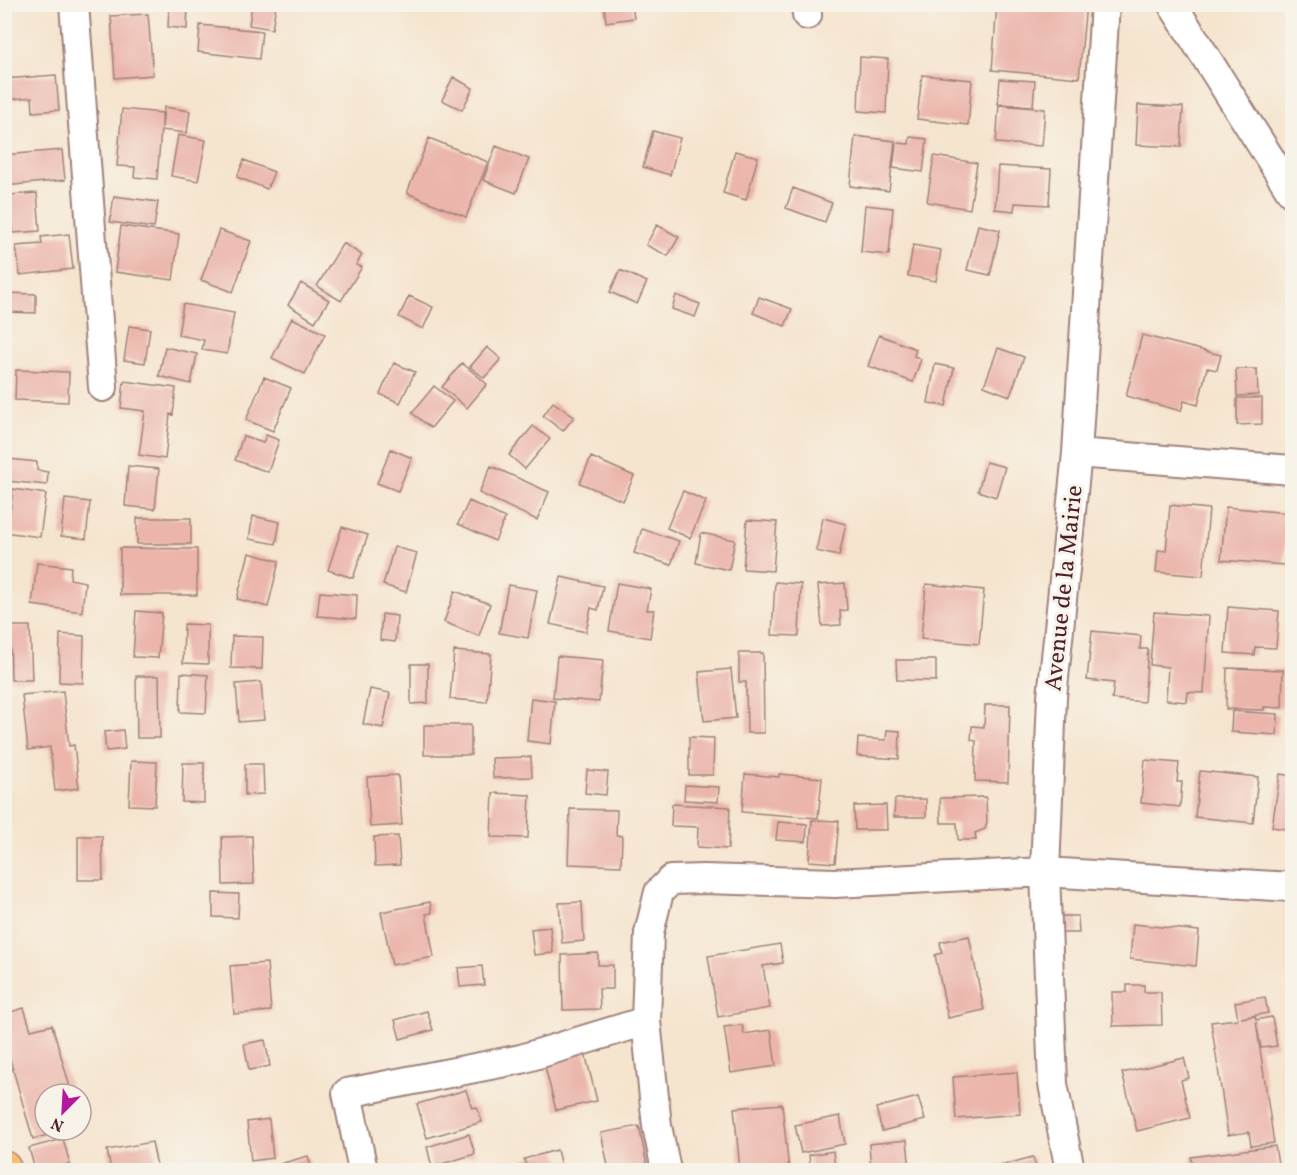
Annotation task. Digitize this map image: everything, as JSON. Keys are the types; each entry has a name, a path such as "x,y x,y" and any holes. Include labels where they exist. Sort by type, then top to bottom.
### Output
{"street":[{"path":"74,4 104,387"},
{"name":"Avenue de la Mairie","path":"1070,1170 1053,1084 1045,872 1052,697 1077,453 1105,4"},
{"path":"1172,4 1293,193"},
{"path":"1077,453 1293,470"},
{"path":"666,1170 657,1126 646,1021 649,933 659,891 671,880 835,883 1045,872 1293,887"},
{"path":"363,1170 347,1093 521,1059 646,1021"}],"building":[{"path":"169,4 188,4 187,29 168,27"},
{"path":"252,4 276,5 272,29 249,25"},
{"path":"604,4 632,4 634,18 606,22"},
{"path":"997,4 1086,4 1079,78 992,70"},
{"path":"148,14 153,75 115,78 111,16"},
{"path":"200,25 262,31 259,59 198,52"},
{"path":"860,57 888,59 886,113 858,111"},
{"path":"56,75 59,110 33,112 32,97 4,100 4,79"},
{"path":"922,75 972,80 968,125 917,119"},
{"path":"453,77 473,88 462,110 442,100"},
{"path":"1000,79 1035,81 1033,106 998,104"},
{"path":"999,105 1045,109 1042,146 996,143"},
{"path":"1138,105 1183,107 1181,147 1136,145"},
{"path":"164,107 190,111 187,133 161,130 157,179 134,177 135,167 117,166 122,109 162,113 162,128"},
{"path":"653,131 680,138 670,175 643,167"},
{"path":"178,135 206,140 198,181 171,176"},
{"path":"855,136 895,141 889,191 850,186"},
{"path":"910,137 927,139 923,172 893,168 896,143 909,144"},
{"path":"429,138 488,162 466,217 407,193"},
{"path":"496,146 529,159 516,193 483,180"},
{"path":"62,150 65,180 4,186 4,155"},
{"path":"735,151 758,157 746,200 723,193"},
{"path":"934,156 977,163 970,209 927,202"},
{"path":"244,160 274,172 267,189 237,177"},
{"path":"998,166 1051,169 1049,205 1015,203 1014,211 995,209"},
{"path":"793,188 832,203 825,222 786,208"},
{"path":"37,193 40,231 13,233 9,195"},
{"path":"114,196 158,202 154,228 110,222"},
{"path":"865,205 893,208 889,255 861,252"},
{"path":"657,225 679,237 668,256 646,245"},
{"path":"978,225 1000,230 990,275 967,270"},
{"path":"121,226 179,234 173,280 115,272"},
{"path":"219,230 251,241 233,292 201,280"},
{"path":"69,234 73,269 20,275 16,246 42,244 41,237"},
{"path":"343,243 362,255 356,265 362,267 341,301 317,286"},
{"path":"913,245 941,250 936,281 908,276"},
{"path":"620,270 647,282 637,304 610,292"},
{"path":"301,283 329,300 315,322 288,305"},
{"path":"4,293 36,294 36,313 4,312"},
{"path":"676,295 700,304 695,317 672,309"},
{"path":"409,296 433,307 423,329 399,317"},
{"path":"759,297 792,309 785,326 753,313"},
{"path":"183,304 234,313 227,354 202,350 204,340 178,335"},
{"path":"292,318 325,334 305,374 272,358"},
{"path":"129,326 150,329 145,363 124,360"},
{"path":"879,335 916,349 914,356 921,359 913,382 868,366"},
{"path":"1142,335 1221,355 1217,370 1207,368 1198,405 1184,401 1181,411 1126,396"},
{"path":"165,347 197,354 191,384 159,376"},
{"path":"487,347 501,359 484,378 470,367"},
{"path":"998,348 1024,357 1010,396 984,386"},
{"path":"394,363 415,372 400,403 380,394"},
{"path":"462,363 487,384 467,408 442,387"},
{"path":"935,364 954,368 946,406 928,403"},
{"path":"1236,369 1257,369 1258,395 1237,396"},
{"path":"16,370 69,372 68,402 15,400"},
{"path":"264,377 291,388 273,431 246,420"},
{"path":"124,381 176,388 173,415 170,414 165,459 139,455 145,411 121,408"},
{"path":"434,386 453,401 431,428 412,413"},
{"path":"1237,398 1262,398 1262,424 1237,425"},
{"path":"553,402 574,417 563,431 543,416"},
{"path":"533,426 550,439 525,469 509,455"},
{"path":"266,435 279,440 268,472 235,460 243,436 263,443"},
{"path":"391,449 412,458 398,491 377,483"},
{"path":"591,457 634,476 623,501 580,483"},
{"path":"8,459 37,462 37,470 48,472 47,485 6,481"},
{"path":"986,462 1005,467 996,497 978,491"},
{"path":"128,466 159,469 155,509 125,506"},
{"path":"491,466 549,492 537,520 479,493"},
{"path":"13,489 46,494 40,537 4,532 4,519 9,519"},
{"path":"683,491 706,501 690,538 667,528"},
{"path":"65,499 90,502 86,539 61,536"},
{"path":"469,501 505,518 495,541 458,524"},
{"path":"1170,505 1209,509 1203,576 1156,572 1158,550 1166,551"},
{"path":"1226,507 1288,513 1284,565 1221,560"},
{"path":"253,516 280,522 276,544 249,539"},
{"path":"137,518 191,518 191,544 137,544"},
{"path":"823,518 846,524 839,556 816,551"},
{"path":"747,520 777,522 773,571 743,569"},
{"path":"342,527 368,535 353,578 328,570"},
{"path":"642,529 679,541 671,565 634,553"},
{"path":"701,533 735,540 729,570 696,563"},
{"path":"394,547 417,553 406,592 383,585"},
{"path":"120,548 197,549 197,595 120,595"},
{"path":"249,553 279,561 268,607 237,599"},
{"path":"37,563 71,567 70,579 85,582 82,612 32,605"},
{"path":"561,577 603,586 598,610 591,608 586,632 550,624"},
{"path":"775,582 801,584 799,636 772,635"},
{"path":"617,583 651,589 647,610 654,610 650,638 609,631"},
{"path":"845,583 847,610 840,611 841,625 822,626 818,585"},
{"path":"926,584 984,590 979,644 921,639"},
{"path":"508,585 537,590 528,638 499,633"},
{"path":"455,591 490,604 479,636 444,622"},
{"path":"320,592 357,595 356,619 317,616"},
{"path":"1228,607 1279,611 1276,648 1255,647 1254,655 1225,653"},
{"path":"136,611 162,613 158,658 133,657"},
{"path":"1154,612 1209,616 1204,693 1188,692 1187,702 1166,700 1168,667 1150,665"},
{"path":"382,614 397,616 395,642 380,640"},
{"path":"184,624 208,625 208,664 183,663"},
{"path":"10,626 30,626 32,680 11,680"},
{"path":"1092,631 1141,636 1140,649 1148,649 1144,702 1112,699 1114,683 1087,680"},
{"path":"60,634 84,636 83,683 59,682"},
{"path":"232,636 263,637 262,669 231,668"},
{"path":"454,651 491,654 487,702 450,699"},
{"path":"739,653 763,653 764,733 747,733 746,682 739,682"},
{"path":"557,656 603,660 599,702 553,698"},
{"path":"896,660 936,660 936,681 897,680"},
{"path":"411,664 428,664 428,703 411,704"},
{"path":"1227,668 1283,670 1282,708 1226,709"},
{"path":"731,669 736,718 704,721 699,672"},
{"path":"181,673 208,675 206,713 180,712"},
{"path":"136,676 159,676 160,738 137,738"},
{"path":"261,682 264,720 239,722 236,684"},
{"path":"370,689 390,693 383,728 363,724"},
{"path":"63,691 69,746 74,745 79,788 55,791 50,747 28,750 22,695"},
{"path":"531,698 555,701 551,744 527,741"},
{"path":"985,705 1010,705 1008,782 975,781 976,741 971,740 972,726 984,727"},
{"path":"1232,711 1278,714 1277,735 1231,732"},
{"path":"424,725 471,725 471,755 424,755"},
{"path":"123,730 125,749 106,751 104,732"},
{"path":"887,730 900,731 899,759 857,756 858,738 886,740"},
{"path":"689,737 714,738 713,775 689,775"},
{"path":"531,757 532,777 493,778 492,758"},
{"path":"1145,760 1179,763 1177,782 1182,782 1180,807 1141,803"},
{"path":"131,761 157,762 155,806 129,805"},
{"path":"183,763 204,763 204,803 182,802"},
{"path":"245,764 263,764 264,794 245,795"},
{"path":"587,770 608,772 606,795 585,793"},
{"path":"1200,771 1258,777 1253,823 1195,817"},
{"path":"745,774 822,778 818,818 742,812"},
{"path":"1280,774 1292,776 1292,830 1272,827"},
{"path":"398,775 402,825 370,827 367,777"},
{"path":"685,785 719,787 718,802 684,800"},
{"path":"493,793 530,795 528,838 491,837"},
{"path":"986,797 987,822 985,829 975,833 976,840 958,840 957,823 941,823 940,798"},
{"path":"895,799 926,799 926,817 894,817"},
{"path":"672,804 730,807 728,849 697,847 698,827 671,826"},
{"path":"886,805 887,830 855,830 854,806"},
{"path":"570,809 617,810 616,835 622,836 621,866 568,864"},
{"path":"812,820 839,821 835,863 809,861"},
{"path":"778,822 807,824 806,842 776,840"},
{"path":"78,836 102,836 103,880 78,880"},
{"path":"252,836 254,884 223,885 222,837"},
{"path":"398,836 400,865 375,866 374,837"},
{"path":"213,893 239,894 238,918 213,917"},
{"path":"430,902 432,913 426,914 434,957 392,965 381,912"},
{"path":"582,902 584,941 562,943 559,903"},
{"path":"1056,916 1078,916 1079,933 1057,933"},
{"path":"1133,924 1199,931 1196,966 1130,959"},
{"path":"550,927 553,953 534,955 531,929"},
{"path":"969,936 984,1010 948,1018 935,955 942,953 940,942"},
{"path":"780,944 783,963 763,966 770,1008 718,1017 708,956"},
{"path":"598,953 598,965 613,965 613,989 599,989 600,1009 563,1010 562,955"},
{"path":"267,963 271,1011 234,1014 230,966"},
{"path":"482,966 484,985 460,987 458,968"},
{"path":"1127,985 1144,985 1144,992 1161,992 1162,1025 1113,1026 1112,992 1127,992"},
{"path":"1265,997 1268,1013 1241,1018 1255,1016 1256,1020 1272,1017 1277,1046 1261,1048 1256,1022 1274,1143 1251,1146 1249,1132 1228,1135 1211,1022 1238,1019 1235,1002"},
{"path":"24,1008 31,1030 52,1025 69,1082 33,1082 33,1139 4,1039 4,1014"},
{"path":"427,1011 433,1030 400,1039 395,1020"},
{"path":"742,1025 744,1034 771,1030 776,1066 731,1073 724,1027"},
{"path":"265,1040 270,1066 249,1070 244,1044"},
{"path":"584,1049 597,1101 556,1110 543,1059"},
{"path":"1184,1058 1189,1078 1181,1080 1190,1118 1137,1131 1122,1073"},
{"path":"1017,1072 1020,1114 956,1119 953,1077"},
{"path":"466,1090 472,1108 477,1107 482,1122 427,1138 417,1104"},
{"path":"918,1097 925,1120 882,1131 876,1108"},
{"path":"782,1104 789,1170 740,1170 734,1108"},
{"path":"840,1116 845,1144 801,1153 795,1125"},
{"path":"269,1119 273,1158 251,1161 247,1122"},
{"path":"639,1126 648,1170 609,1170 601,1133"},
{"path":"469,1134 475,1154 432,1167 427,1147"},
{"path":"907,1140 910,1170 871,1170 869,1144"},
{"path":"52,1142 64,1142 70,1164 35,1170 29,1148"},
{"path":"152,1142 157,1166 134,1170 111,1170 107,1150"},
{"path":"1275,1146 1279,1170 1193,1170 1191,1157"},
{"path":"557,1150 562,1170 528,1170 524,1159"},
{"path":"833,1151 835,1170 811,1170 809,1155"},
{"path":"308,1156 312,1170 282,1170 280,1164"},
{"path":"1033,1157 1037,1170 984,1170"}]}
